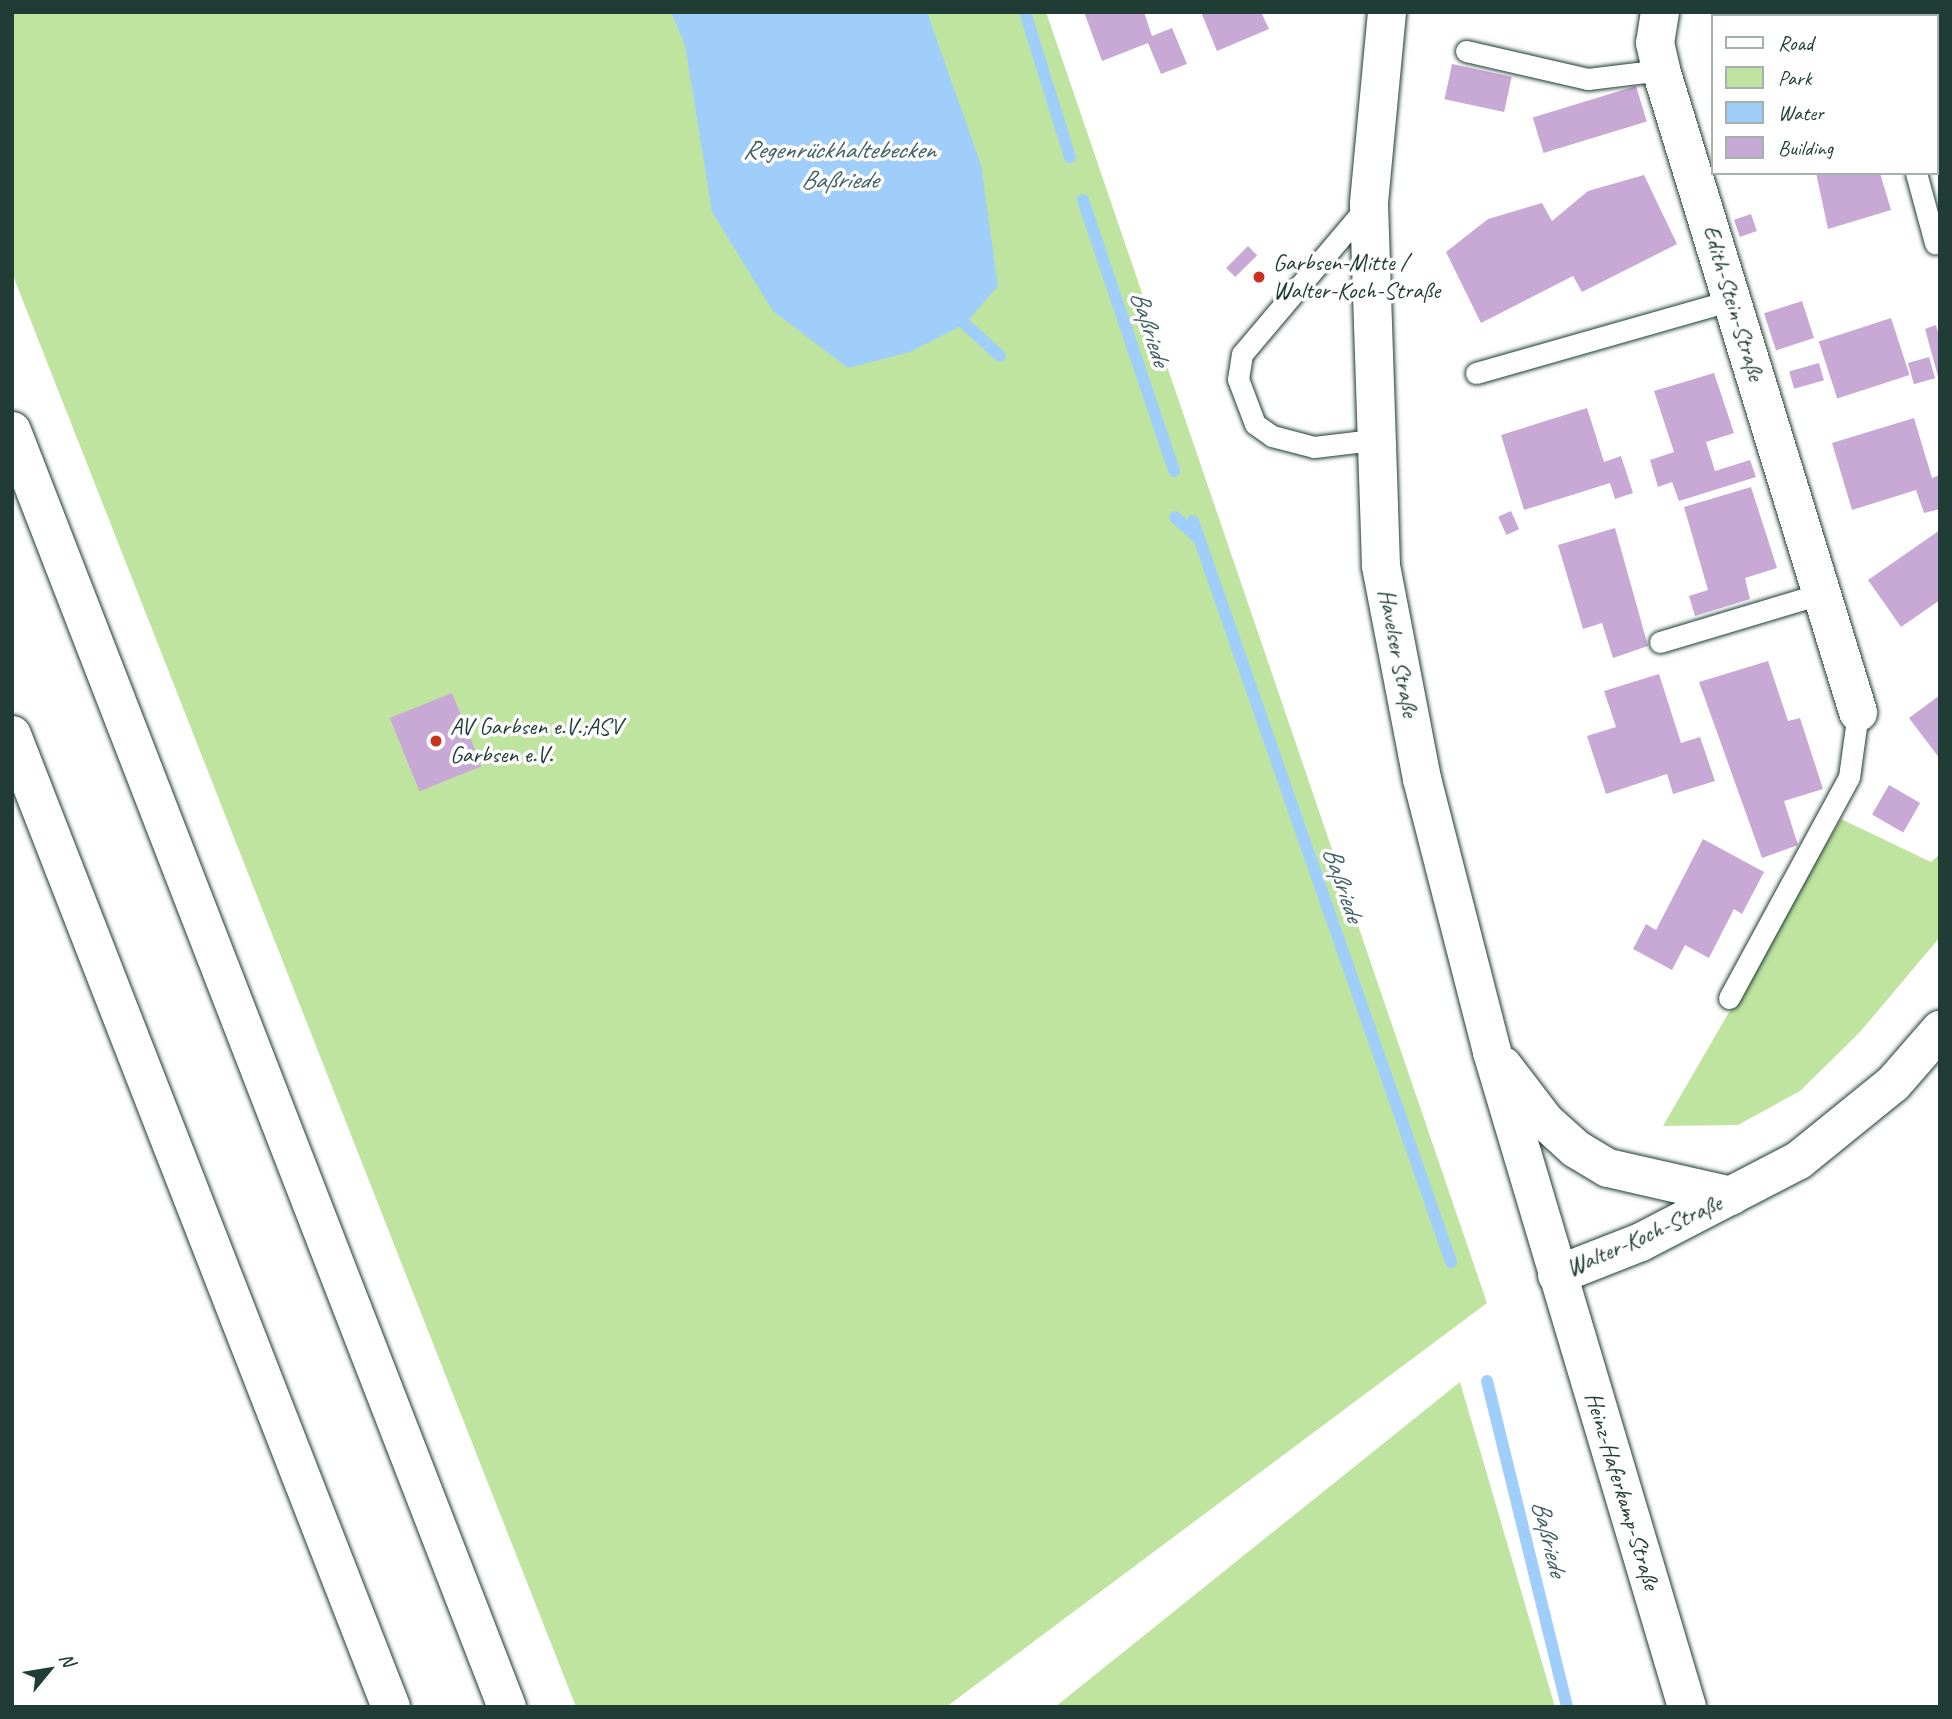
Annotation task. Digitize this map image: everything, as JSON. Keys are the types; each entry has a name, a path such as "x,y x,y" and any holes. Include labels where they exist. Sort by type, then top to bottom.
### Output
{"main road":[{"name":"Havelser Straße","path":"1387,12 1369,204 1373,440 1381,566 1422,779 1492,1052 1556,1275"},
{"name":"Edith-Stein-Straße","path":"1667,15 1661,70 1858,712"},
{"path":"12,431 507,1707"},
{"path":"12,735 391,1707"},
{"name":"Walter-Koch-Straße","path":"1556,1275 1641,1242 1799,1160 1851,1123 1940,1030"},
{"name":"Walter-Koch-Straße","path":"1492,1052 1545,1121 1576,1149 1631,1177 1731,1196"},
{"name":"Heinz-Haferkamp-Straße","path":"1556,1275 1688,1707"}],"lane":[{"path":"1466,51 1588,79 1661,70"},
{"path":"1917,175 1935,243"},
{"path":"1369,204 1242,354 1238,379 1255,424 1272,436 1314,447 1373,440"},
{"path":"1476,373 1732,300"},
{"path":"1660,642 1823,593"},
{"path":"1729,998 1849,776 1858,712"}],"green space":[{"path":"12,12 1046,12 1487,1303 946,1707 576,1707 12,273"},
{"path":"1841,819 1931,862 1940,854 1940,937 1860,1032 1800,1091 1738,1125 1663,1126"},
{"path":"1460,1382 1555,1707 1055,1707"}],"water":[{"name":"Regenrückhaltebecken Baßriede","path":"671,12 927,12 981,165 998,286 965,324 910,352 848,368 773,311 712,212 685,45"}],"building":[{"path":"1084,12 1144,12 1152,36 1172,28 1187,64 1161,74 1148,43 1102,61"},
{"path":"1201,12 1261,12 1269,29 1217,51"},
{"path":"1837,12 1838,14 1786,14"},
{"path":"1940,57 1940,132 1938,107"},
{"path":"1452,64 1512,77 1504,112 1445,99"},
{"path":"1636,86 1647,121 1544,153 1533,118"},
{"path":"1644,175 1677,244 1582,292 1573,276 1481,323 1446,252 1488,219 1542,203 1552,221 1588,191"},
{"path":"1816,175 1881,175 1891,210 1828,229"},
{"path":"1751,214 1757,231 1740,237 1734,220"},
{"path":"1248,246 1257,255 1235,277 1226,268"},
{"path":"1802,301 1814,338 1776,350 1764,313"},
{"path":"1891,318 1910,375 1837,399 1819,341"},
{"path":"1936,325 1940,339 1939,380 1925,329"},
{"path":"1929,357 1935,378 1914,384 1908,363"},
{"path":"1819,363 1824,380 1794,389 1789,372"},
{"path":"1714,373 1734,433 1706,442 1715,471 1750,460 1756,477 1679,501 1672,482 1658,487 1650,460 1674,452 1654,391"},
{"path":"1587,408 1604,462 1621,456 1633,493 1615,499 1610,483 1524,510 1501,435"},
{"path":"1914,418 1932,478 1940,475 1940,509 1924,513 1916,490 1852,510 1832,443"},
{"path":"1751,487 1777,568 1745,578 1750,599 1695,616 1689,596 1708,590 1684,507"},
{"path":"1511,511 1519,529 1506,535 1498,517"},
{"path":"1615,528 1648,646 1613,658 1602,623 1583,629 1558,545"},
{"path":"1940,530 1940,600 1901,627 1868,580"},
{"path":"1768,661 1788,721 1800,718 1823,789 1784,801 1798,845 1762,858 1699,682"},
{"path":"1659,674 1681,743 1700,737 1715,781 1673,794 1667,774 1606,794 1587,736 1616,727 1604,691"},
{"name":"AV Garbsen e.V.;ASV Garbsen e.V.","path":"452,693 482,766 419,791 390,718"},
{"path":"1940,695 1940,759 1909,718"},
{"path":"1889,785 1920,803 1903,832 1872,814"},
{"path":"1703,839 1764,872 1742,914 1734,909 1709,958 1685,945 1672,970 1633,949 1646,924 1656,930"}],"waterway":[{"name":"Baßriede","path":"1025,12 1070,157"},
{"name":"Baßriede","path":"1083,200 1174,471"},
{"path":"965,324 1000,356"},
{"path":"1175,517 1198,538"},
{"name":"Baßriede","path":"1193,521 1451,1262"},
{"name":"Baßriede","path":"1487,1381 1567,1707"}],"place":[{"name":"Garbsen-Mitte / Walter-Koch-Straße","path":"1259,277"},
{"name":"AV Garbsen e.V.;ASV Garbsen e.V.","path":"436,741"}]}
